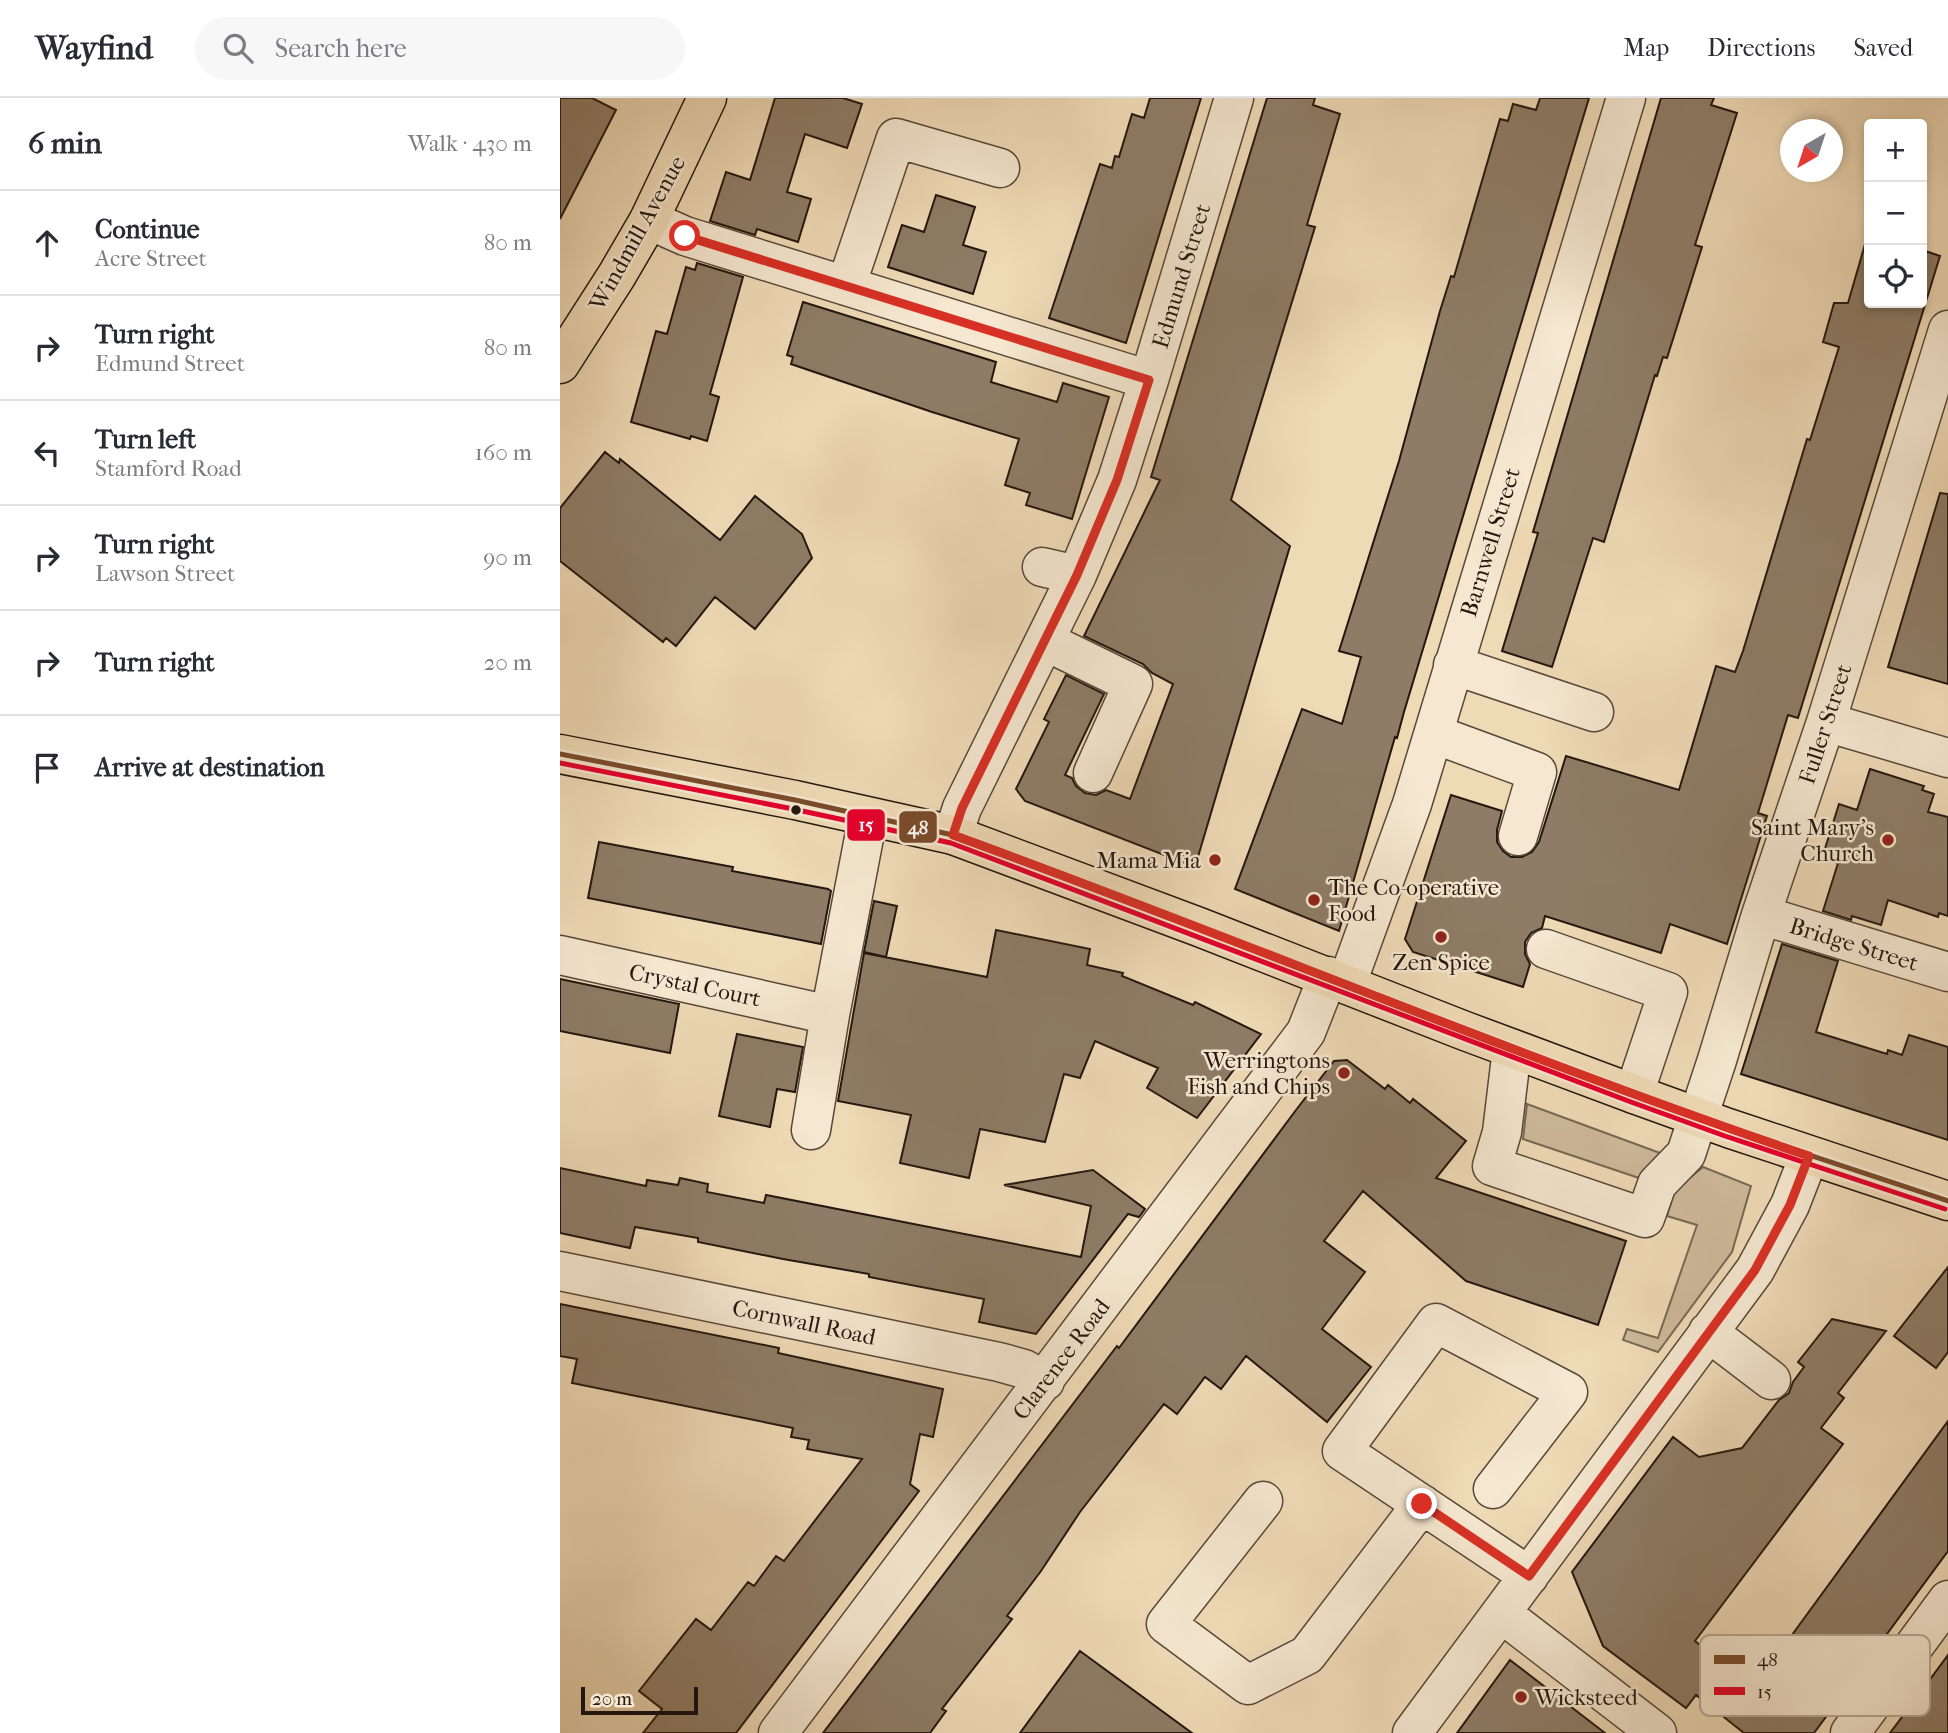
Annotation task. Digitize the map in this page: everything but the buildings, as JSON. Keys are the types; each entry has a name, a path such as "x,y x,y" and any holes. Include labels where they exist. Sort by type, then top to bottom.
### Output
{"main road":[{"name":"Windmill Avenue","path":"566,340 617,275 649,220 707,98"},
{"path":"560,754 953,835 1634,1094 1809,1156 1948,1201"}],"street":[{"name":"Edmund Street","path":"953,835 962,808 1045,641 1060,571 1117,480 1234,98"},
{"name":"Barnwell Street","path":"1338,980 1412,804 1626,98"},
{"path":"846,286 896,138 1000,168"},
{"path":"649,220 685,236 1149,380"},
{"name":"Fuller Street","path":"1512,1049 1502,1132 1492,1166 1645,1219 1657,1184 1686,1154 1760,915 1826,722 1948,330"},
{"path":"1045,641 1133,684 1093,772"},
{"path":"1453,665 1594,712"},
{"path":"1826,722 1948,758"},
{"path":"1434,734 1538,772 1518,836"},
{"path":"811,1130 830,1015 869,817"},
{"name":"Bridge Street","path":"1760,915 1948,972"},
{"path":"1546,949 1668,992 1634,1094"},
{"name":"Crystal Court","path":"560,955 830,1015"},
{"name":"Clarence Road","path":"778,1733 1306,1032 1338,980"},
{"path":"1412,1733 1755,1270 1790,1205 1809,1156"},
{"name":"Cornwall Road","path":"560,1271 999,1362 1024,1368 1045,1381"},
{"path":"1493,1489 1568,1392 1436,1323 1342,1451 1529,1576"},
{"path":"1708,1332 1771,1380"},
{"path":"1264,1501 1167,1624 1248,1685 1307,1655 1422,1504"},
{"path":"1922,1635 1948,1600"},
{"path":"1501,1613 1657,1733"},
{"path":"1850,1733 1863,1716"}],"shaded area":[{"path":"1527,1104 1660,1153 1639,1178 1523,1139"},
{"path":"1703,1167 1751,1186 1732,1252 1658,1352 1623,1340 1627,1329 1658,1338 1697,1225 1667,1216 1675,1190"}],"transit line":[{"name":"48","path":"560,754 795,800 953,835 1634,1094 1948,1201"},
{"name":"15","path":"560,763 951,843 1631,1102 1945,1209"}],"place":[{"name":"Saint Mary's Church","path":"1888,840"},
{"name":"Mama Mia","path":"1215,860"},
{"name":"The Co-operative Food","path":"1314,900"},
{"name":"Zen Spice","path":"1441,937"},
{"name":"Werringtons Fish and Chips","path":"1344,1073"},
{"name":"Wicksteed","path":"1521,1697"}],"route":[{"path":"685,236 1149,380 1117,480 1077,575 962,808 953,835 1465,1031 1809,1156 1790,1205 1755,1270 1529,1576 1422,1504"}]}
